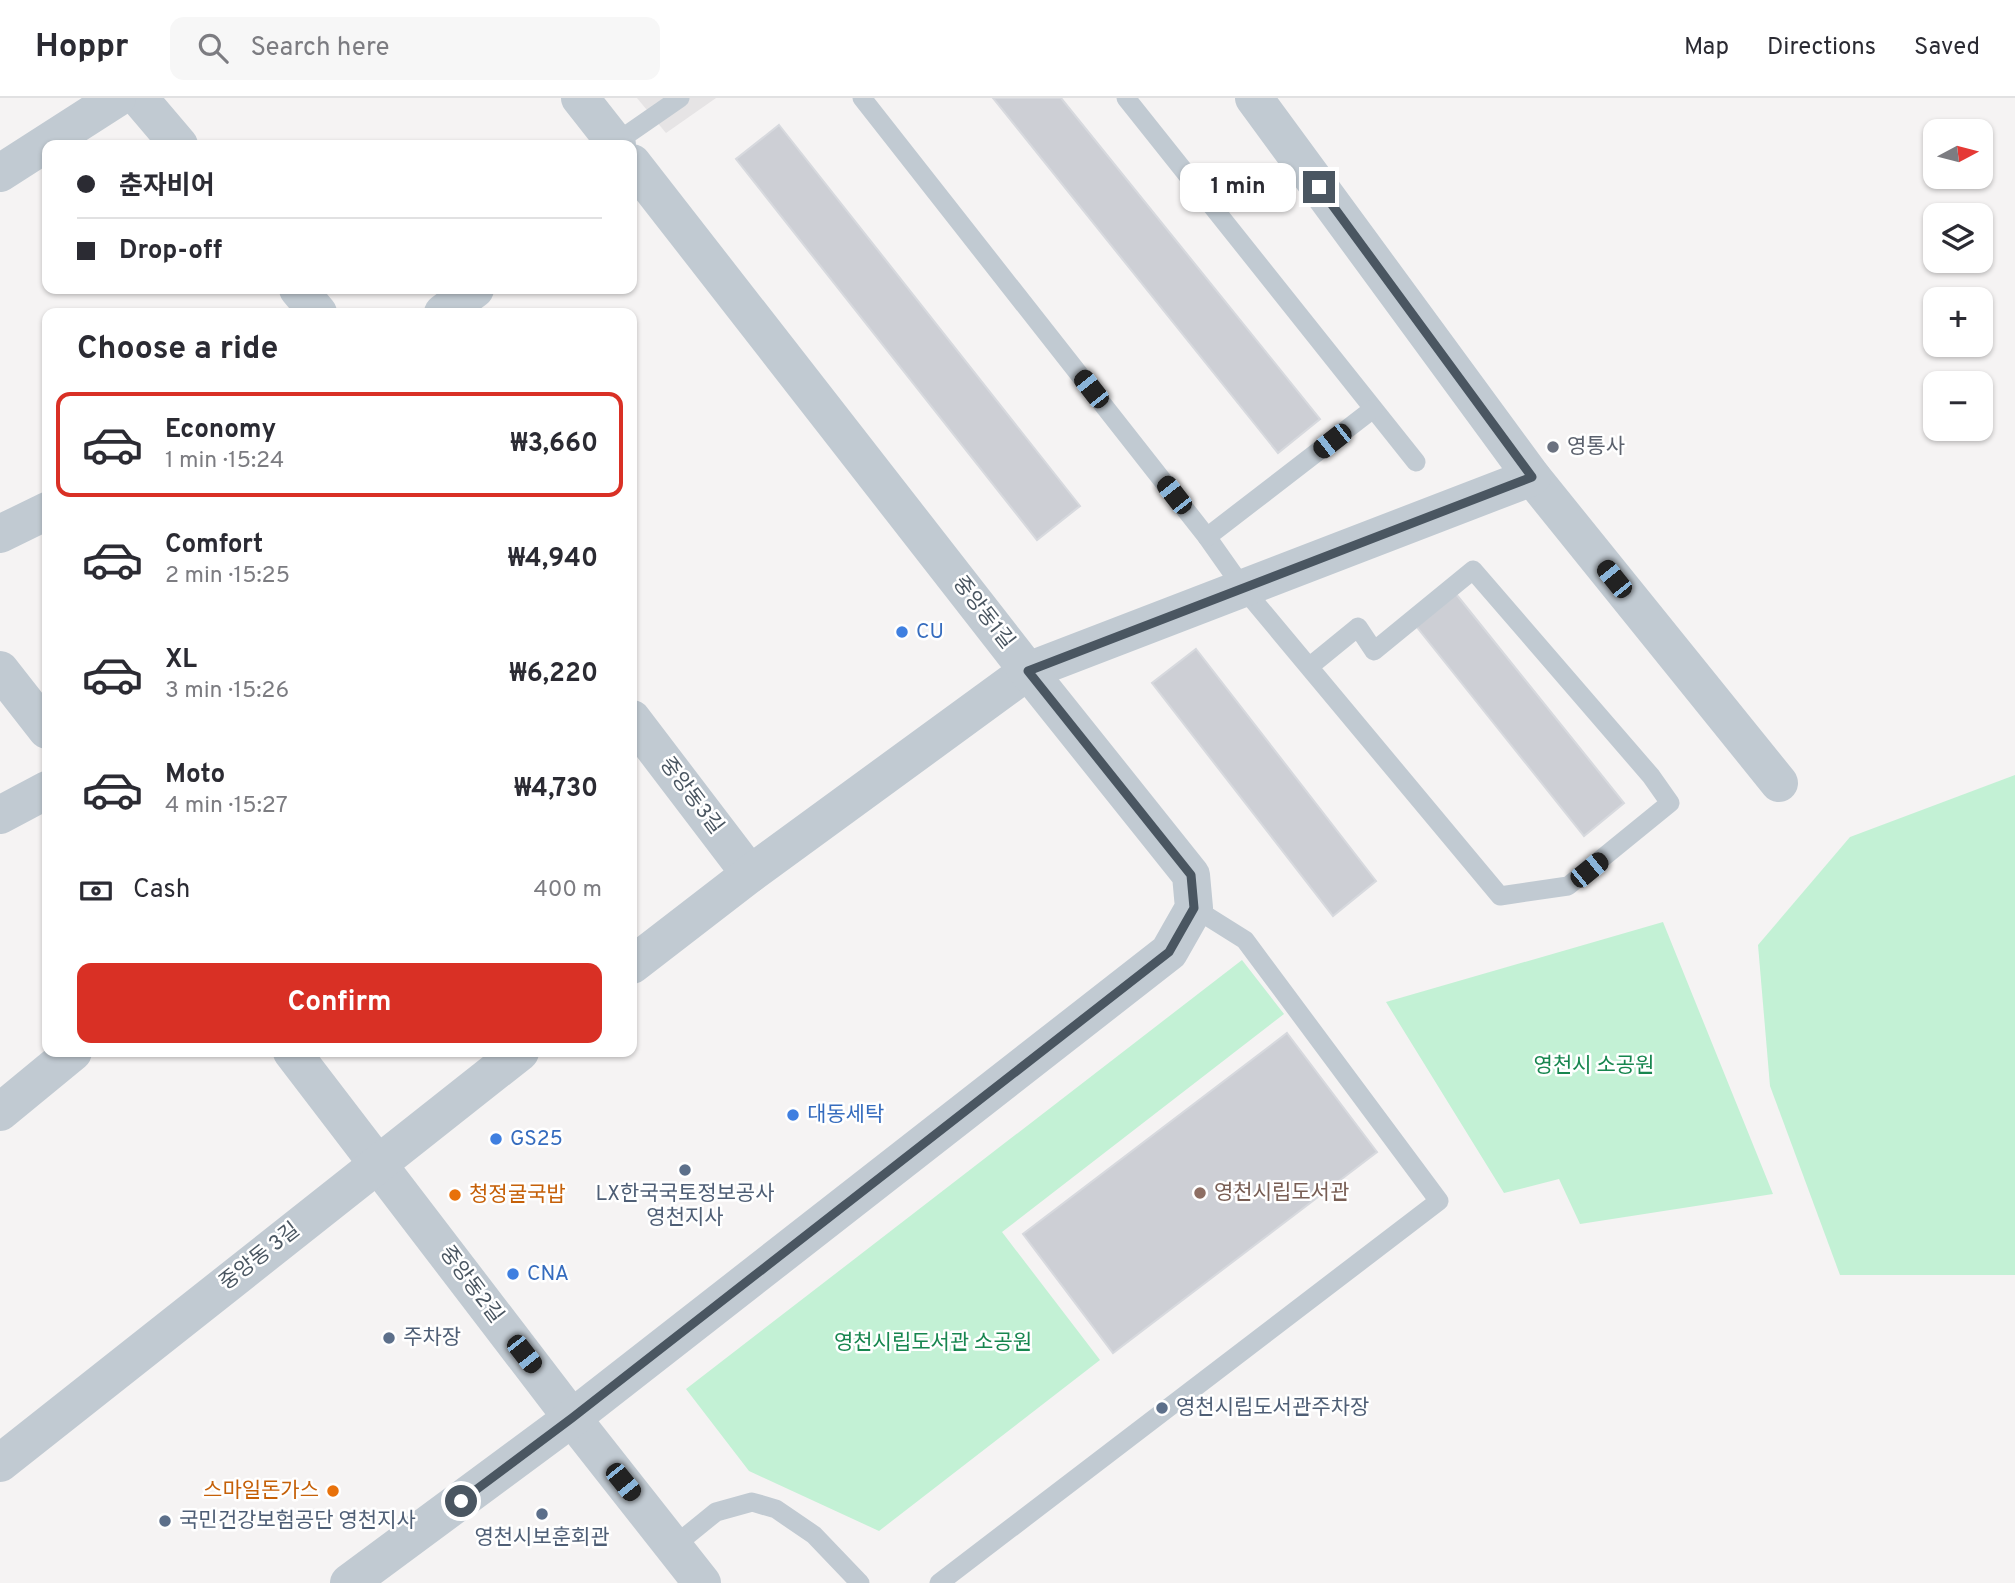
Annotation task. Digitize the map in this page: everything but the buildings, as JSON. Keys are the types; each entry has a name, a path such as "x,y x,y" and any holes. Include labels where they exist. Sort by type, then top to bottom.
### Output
{"street":[{"path":"51,140 117,98"},
{"path":"139,98 174,140"},
{"name":"중앙동1길","path":"580,98 613,140"},
{"path":"1254,98 1532,477 1779,783"},
{"path":"0,173 42,146"},
{"name":"중앙동1길","path":"637,171 1191,875 1194,908"},
{"path":"302,294 314,308"},
{"path":"450,308 468,294"},
{"path":"637,961 750,874 1028,671 1532,477"},
{"path":"0,534 42,513"},
{"path":"0,670 42,724"},
{"name":"중앙동3길","path":"637,726 750,874"},
{"path":"0,815 42,793"},
{"path":"349,1583 572,1418 1169,952 1194,908"},
{"path":"0,1112 67,1057"},
{"name":"중앙동2길","path":"296,1057 702,1583"},
{"name":"중앙동 3길","path":"0,1463 514,1057"}],"lane":[{"path":"637,145 680,98"},
{"path":"862,98 1207,537 1243,588 1500,896 1568,886 1670,803 1651,776 1473,570 1374,650 1358,627 1309,667"},
{"path":"1126,98 1416,462"},
{"path":"1207,537 1373,409"},
{"path":"939,1583 1439,1201 1245,940 1194,908"},
{"path":"674,1546 716,1512 752,1502 776,1509 814,1535 860,1583"}],"shaded area":[{"path":"637,98 716,98 666,133"}],"green space":[{"path":"2015,775 2015,1275 1840,1275 1770,1086 1758,945 1850,837"},
{"name":"영천시 소공원","path":"1663,922 1773,1194 1580,1224 1559,1179 1504,1193 1386,1002"},
{"name":"영천시립도서관 소공원","path":"1242,960 1284,1014 1002,1232 1100,1360 879,1531 749,1471 686,1389"}],"place":[{"name":"영통사","path":"1553,447"},
{"name":"CU","path":"902,632"},
{"name":"대동세탁","path":"793,1115"},
{"name":"GS25","path":"496,1139"},
{"name":"LX한국국토정보공사 영천지사","path":"685,1170"},
{"name":"영천시립도서관","path":"1200,1193"},
{"name":"청정굴국밥","path":"455,1195"},
{"name":"CNA","path":"513,1274"},
{"name":"주차장","path":"389,1338"},
{"name":"영천시립도서관주차장","path":"1162,1408"},
{"name":"스마일돈가스","path":"333,1491"},
{"name":"영천시보훈회관","path":"542,1514"},
{"name":"국민건강보험공단 영천지사","path":"165,1521"}],"route":[{"path":"461,1501 572,1418 1169,952 1194,908 1191,875 1028,671 1532,477 1319,187"}]}
